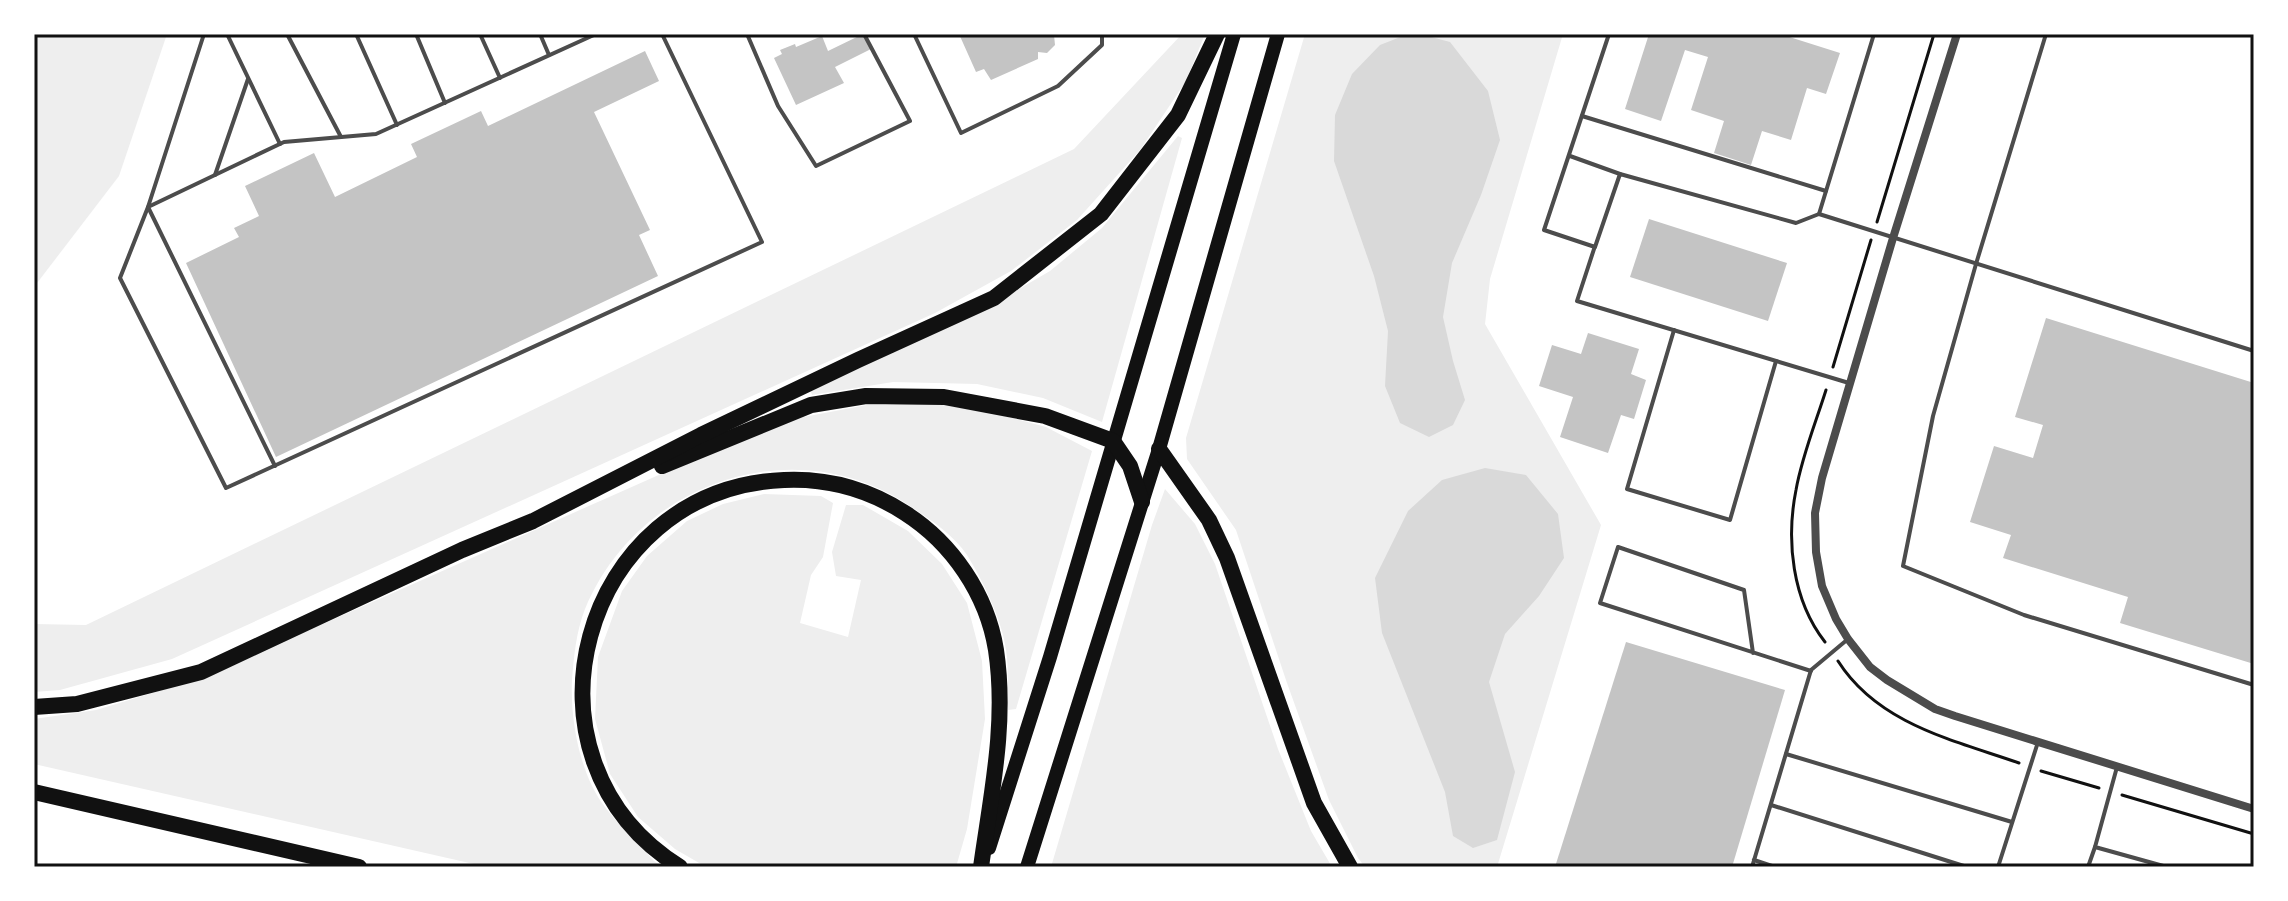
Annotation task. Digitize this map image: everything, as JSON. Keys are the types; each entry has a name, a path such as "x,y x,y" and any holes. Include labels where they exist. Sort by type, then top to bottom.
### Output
{"highway":[{"path":"533,521 716,428 994,298 1101,214 1178,115 1217,34"},
{"path":"34,707 77,704 201,672 448,557 811,405 866,396 944,397 1045,416 1113,441 1130,466 1142,502"},
{"path":"1159,449 1209,520 1227,558 1314,803 1350,867"},
{"path":"680,867 628,822 598,773 586,728 582,684 595,617 615,578 658,526 693,504 734,488 753,482 795,480 814,480 855,489 878,497 914,519 946,548 969,577 985,610 995,646 1000,710 982,867"},
{"path":"34,792 359,867"}],"main road":[{"path":"982,867 1050,657 1234,34"},
{"path":"1027,867 1159,449 1278,34"}],"street":[{"path":"1957,34 1822,478 1815,513 1816,552 1822,586 1836,619 1870,667 1935,709 2254,809"}],"lane":[{"path":"204,34 148,207 120,278 226,488 762,242 662,34"},
{"path":"227,34 280,144"},
{"path":"287,34 341,137"},
{"path":"356,34 397,125"},
{"path":"416,34 445,103"},
{"path":"480,34 500,78"},
{"path":"540,34 549,55"},
{"path":"148,207 284,142 376,134 596,34"},
{"path":"747,34 778,106 816,166 910,121 864,34"},
{"path":"914,34 961,133 1058,86 1102,45 1102,34"},
{"path":"1595,246 1544,230 1609,34"},
{"path":"1819,214 1874,34"},
{"path":"2046,34 1933,416 1903,566 2024,615 2254,685"},
{"path":"214,175 248,79"},
{"path":"1582,116 1826,191"},
{"path":"1569,155 1620,174 1796,223 1819,214 2254,351"},
{"path":"1620,174 1577,301 1850,383"},
{"path":"148,207 275,466"},
{"path":"1674,330 1627,489 1730,520 1776,361"},
{"path":"1753,653 1744,590 1618,547 1600,603 1753,653 1811,671"},
{"path":"1752,867 1811,671 1848,639"},
{"path":"1998,867 2038,742"},
{"path":"1786,754 2012,822"},
{"path":"2088,867 2117,766"},
{"path":"1771,805 1967,867"},
{"path":"2095,847 2167,867"},
{"path":"1754,860 1775,867"}],"shaded area":[{"path":"34,34 167,34 119,176 34,287"},
{"path":"1182,34 1205,34 1186,81 1140,150 1077,220 1011,271 935,313 172,659 60,690 34,692 34,624 86,625 1074,149"},
{"path":"1305,34 1563,34 1490,279 1485,324 1601,525 1497,867 1365,867 1358,858 1329,800 1236,530 1187,459 1186,438"},
{"path":"1408,34 1450,42 1488,91 1500,140 1452,263 1443,317 1465,400 1453,425 1429,437 1400,423 1385,386 1388,331 1374,276 1334,161 1335,115 1352,74 1380,45"},
{"path":"1178,136 1182,138 1102,422 1043,398 977,384 893,382 812,395 810,390 1005,297 1050,271 1102,228"},
{"path":"930,403 993,413 1046,427 1092,451 1016,709 1008,710 1006,650 991,601 967,555 940,527 907,504 862,482 815,471 768,471 722,481 679,501 641,529 609,565 585,609 576,644 572,680 573,712 578,746 589,779 610,814 663,867 487,867 34,764 34,719 96,710 199,679 670,470 798,418 867,405"},
{"path":"1485,468 1526,475 1558,514 1564,558 1539,596 1505,634 1489,682 1515,772 1497,840 1473,848 1453,836 1445,792 1382,633 1375,578 1408,511 1442,480"},
{"path":"1165,489 1195,524 1215,564 1278,749 1311,831 1332,867 1051,867"},
{"path":"764,494 821,496 833,503 823,557 811,575 800,623 848,637 861,580 836,576 832,552 846,505 863,505 908,531 942,564 967,603 982,661 985,719 967,829 956,867 706,867 675,849 638,817 610,774 595,719 598,657 622,591 647,556 687,521 723,504"}],"building":[{"path":"863,34 871,49 835,67 844,83 796,105 774,58 782,54 780,50 822,36 828,51"},
{"path":"959,34 1052,34 1055,45 1047,53 1038,52 1038,59 991,80 984,69 976,72"},
{"path":"1649,34 1780,34 1840,53 1826,94 1807,88 1791,140 1762,131 1751,165 1714,153 1724,121 1691,110 1708,57 1685,50 1661,121 1625,109"},
{"path":"645,51 659,81 594,112 650,230 639,235 658,276 276,457 186,263 239,237 234,228 259,216 245,186 314,153 335,197 417,157 411,144 481,111 488,126"},
{"path":"1649,219 1787,263 1768,321 1630,277"},
{"path":"2046,318 2254,383 2254,664 2120,623 2128,597 2003,558 2011,535 1970,522 1994,446 2033,458 2043,425 2015,417"},
{"path":"1588,333 1639,349 1631,374 1646,380 1634,419 1621,415 1608,453 1560,437 1573,397 1539,386 1552,345 1581,354"},
{"path":"1626,642 1785,690 1732,867 1555,867"}]}
